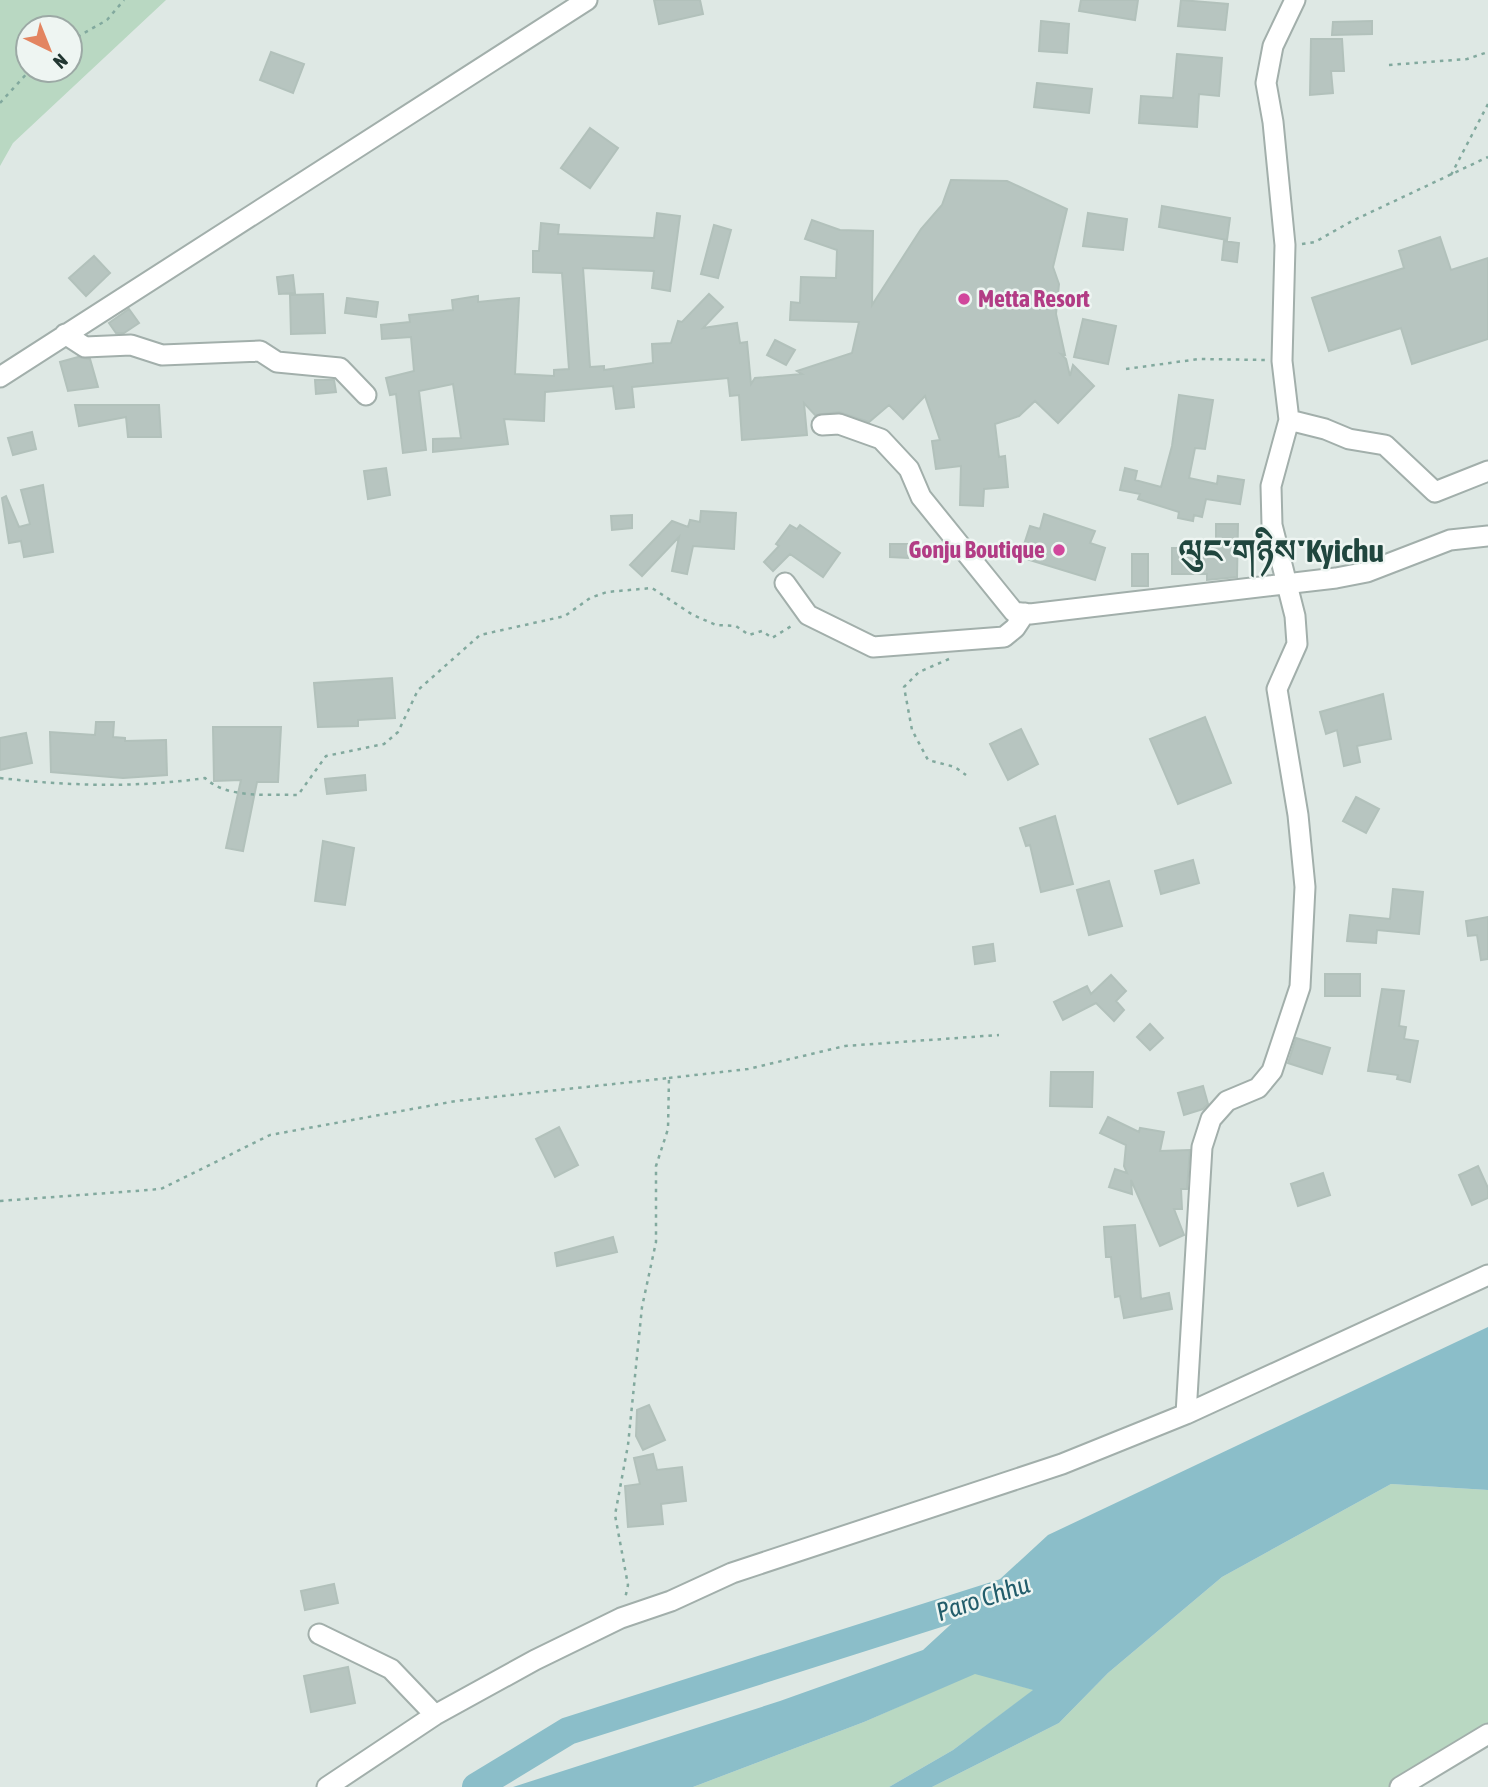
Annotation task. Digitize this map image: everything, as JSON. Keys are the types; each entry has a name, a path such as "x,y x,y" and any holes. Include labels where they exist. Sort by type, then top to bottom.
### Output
{"street":[{"path":"0,377 587,0"},
{"path":"1186,1414 1202,1147 1211,1119 1227,1101 1258,1088 1272,1071 1300,987 1305,887 1298,815 1278,689 1297,645 1296,615 1284,583 1272,525 1271,486 1289,420 1283,361 1285,245 1273,122 1266,83 1273,46 1295,0"},
{"path":"65,334 85,347 131,345 162,355 260,351 277,362 340,368 366,395"},
{"path":"1289,420 1325,429 1349,439 1385,445 1435,492 1488,471"},
{"path":"822,425 839,424 881,439 909,469 922,497 971,560 1014,612 1025,614 1367,572 1450,540 1488,536"},
{"path":"785,583 808,615 873,648 1004,637 1025,614"},
{"path":"327,1787 435,1715 535,1660 621,1618 671,1601 732,1573 1062,1464 1186,1414 1488,1275"},
{"path":"319,1634 391,1669 435,1715"},
{"path":"1400,1787 1488,1734"}],"path":[{"path":"84,33 107,20 124,0"},
{"path":"1389,65 1467,59 1488,52"},
{"path":"0,103 17,84"},
{"path":"1451,175 1488,104"},
{"path":"1285,245 1315,242 1352,221 1488,157"},
{"path":"1126,369 1199,359 1283,361"},
{"path":"0,778 91,785 159,784 205,778 212,785 234,792 298,795 326,756 384,744 398,732 418,690 480,635 565,616 590,598 636,588 652,588 693,615 716,625 736,626 748,635 762,632 772,638 808,615"},
{"path":"964,640 949,660 919,672 904,687 912,730 928,760 955,767 966,775"},
{"path":"0,1201 161,1189 270,1135 456,1101 748,1069 845,1046 999,1035"},
{"path":"621,1618 628,1585 615,1516 628,1445 642,1307 656,1242 656,1166 668,1129 669,1078"}],"green space":[{"path":"0,0 166,0 84,77 84,14 14,14 14,84 76,84 13,143 0,166"},
{"path":"1391,1484 1488,1490 1488,1745 1419,1787 932,1787 1059,1723 1108,1673 1222,1577"},
{"path":"975,1673 1034,1690 953,1750 889,1787 693,1787 864,1722"}],"water":[{"path":"1488,1327 1488,1490 1391,1484 1222,1577 1108,1673 1059,1723 932,1787 889,1787 953,1750 1033,1690 975,1674 864,1722 693,1787 513,1787 780,1701 923,1650 1048,1535"}],"building":[{"path":"654,0 700,0 703,14 659,24"},
{"path":"1081,0 1138,0 1135,20 1079,11"},
{"path":"1181,0 1228,4 1225,30 1178,26"},
{"path":"1041,21 1069,24 1067,53 1039,51"},
{"path":"1372,21 1372,34 1332,35 1333,22"},
{"path":"1311,39 1342,39 1344,71 1331,71 1333,93 1310,95"},
{"path":"271,52 304,64 293,93 260,80"},
{"path":"1177,54 1222,58 1219,96 1199,94 1197,127 1139,123 1141,96 1173,98"},
{"path":"1037,83 1092,89 1089,113 1034,107"},
{"path":"590,128 618,148 590,188 561,168"},
{"path":"951,180 1007,181 1067,209 1053,267 1059,284 1056,314 1065,355 1061,354 1066,359 1070,376 1073,365 1094,386 1058,423 1035,401 1019,416 995,424 999,457 1005,456 1008,487 984,489 983,506 960,505 961,466 936,469 932,441 940,440 925,396 903,419 889,405 869,422 839,412 815,415 804,403 807,435 742,440 739,395 730,396 728,378 632,387 634,407 616,409 613,386 545,392 544,421 504,419 508,444 433,452 433,439 461,438 453,384 419,391 426,450 403,453 396,394 390,395 386,378 414,371 411,337 382,339 381,325 410,322 409,315 453,310 452,300 478,296 478,302 519,298 515,374 554,376 554,370 569,369 562,273 533,272 533,251 539,251 541,223 559,225 558,234 654,238 657,213 680,216 670,291 652,288 654,271 583,268 590,367 604,366 604,370 653,363 652,344 671,343 678,321 682,322 709,294 723,307 703,328 737,323 740,343 747,342 751,384 755,378 802,374 797,371 852,353 859,322 790,320 791,302 800,303 801,277 836,278 837,250 805,239 812,220 840,230 873,231 872,305 921,229 942,205"},
{"path":"1162,206 1230,218 1227,240 1159,227"},
{"path":"1088,213 1127,219 1123,250 1083,246"},
{"path":"714,225 731,230 718,278 701,274"},
{"path":"1440,237 1451,270 1488,258 1488,339 1412,364 1401,328 1329,351 1312,298 1404,268 1399,251"},
{"path":"1224,241 1239,243 1237,262 1222,260"},
{"path":"94,256 110,273 86,296 69,278"},
{"path":"293,275 295,293 279,294 277,277"},
{"path":"323,294 325,333 291,334 290,295"},
{"path":"347,298 378,302 376,317 345,313"},
{"path":"129,309 139,323 124,333 116,333 109,323"},
{"path":"1083,319 1116,326 1108,364 1074,357"},
{"path":"775,340 795,350 786,365 767,355"},
{"path":"78,357 90,359 98,387 68,391 60,362"},
{"path":"315,380 334,380 336,392 316,394"},
{"path":"1179,395 1213,400 1205,449 1195,448 1189,478 1217,484 1218,476 1244,480 1240,504 1206,499 1202,517 1194,515 1193,521 1178,518 1179,512 1138,499 1140,494 1120,490 1125,468 1137,471 1135,480 1161,487 1172,446"},
{"path":"75,405 159,405 161,437 128,437 126,417 79,426"},
{"path":"32,432 36,449 13,455 8,438"},
{"path":"386,468 390,495 368,499 364,471"},
{"path":"43,485 53,552 24,557 21,541 9,543 2,498 6,496 19,527 30,524 21,490"},
{"path":"701,511 736,513 734,549 693,546 687,574 672,571 679,537 642,576 630,565 672,521 688,527 690,520 700,522"},
{"path":"1044,514 1095,531 1090,543 1105,548 1095,580 1020,557 1030,526 1040,529"},
{"path":"632,515 632,528 612,530 611,516"},
{"path":"1216,524 1238,524 1237,577 1207,580 1207,574 1172,574 1172,548 1206,548 1206,541 1216,541"},
{"path":"790,525 797,529 800,525 840,553 823,577 790,554 773,571 764,562 779,546 776,544"},
{"path":"890,544 908,544 908,558 890,557"},
{"path":"1132,554 1148,554 1148,586 1132,586"},
{"path":"392,678 395,718 358,720 358,726 318,727 314,683"},
{"path":"1383,694 1391,739 1357,746 1360,762 1344,766 1337,730 1326,734 1320,712"},
{"path":"1205,717 1231,783 1178,804 1150,739"},
{"path":"96,722 114,722 113,737 125,738 125,741 166,740 167,775 123,778 51,772 50,732 95,735"},
{"path":"213,727 281,727 278,782 257,782 243,851 226,848 241,780 214,781"},
{"path":"1021,729 1038,764 1008,780 990,744"},
{"path":"26,733 32,763 0,770 0,738"},
{"path":"365,775 366,790 327,794 325,779"},
{"path":"1356,797 1379,809 1366,833 1343,821"},
{"path":"1055,816 1073,884 1041,892 1030,845 1026,846 1020,828"},
{"path":"323,841 354,848 345,905 315,901"},
{"path":"1193,860 1199,883 1161,894 1155,871"},
{"path":"1109,881 1122,926 1089,935 1077,890"},
{"path":"1393,889 1423,892 1419,934 1377,930 1376,943 1347,941 1350,915 1390,919"},
{"path":"1488,917 1488,959 1481,960 1477,935 1468,936 1466,921"},
{"path":"993,944 995,961 975,964 973,947"},
{"path":"1325,974 1360,974 1360,996 1325,996"},
{"path":"1111,975 1126,991 1116,1001 1124,1010 1114,1021 1096,1003 1063,1020 1054,1002 1087,986 1091,994"},
{"path":"1382,989 1404,991 1399,1026 1406,1027 1404,1039 1418,1041 1410,1082 1397,1079 1398,1075 1368,1071"},
{"path":"1150,1024 1163,1038 1150,1050 1137,1037"},
{"path":"1296,1038 1330,1048 1322,1074 1288,1063"},
{"path":"1051,1072 1093,1072 1092,1107 1050,1106"},
{"path":"1203,1086 1208,1104 1203,1109 1184,1115 1178,1093"},
{"path":"1108,1117 1139,1132 1140,1128 1164,1132 1160,1151 1190,1150 1187,1189 1181,1189 1182,1209 1174,1209 1184,1235 1160,1246 1131,1180 1132,1194 1109,1187 1115,1169 1127,1173 1124,1166 1126,1145 1100,1133"},
{"path":"559,1127 578,1165 555,1177 536,1139"},
{"path":"1478,1166 1488,1188 1488,1198 1472,1205 1459,1175"},
{"path":"1323,1173 1330,1195 1298,1206 1291,1184"},
{"path":"1135,1225 1141,1299 1169,1293 1172,1309 1124,1318 1120,1296 1115,1297 1111,1257 1106,1257 1104,1227"},
{"path":"613,1237 617,1252 557,1266 555,1253"},
{"path":"649,1405 665,1440 643,1450 636,1436 637,1410"},
{"path":"653,1454 657,1470 682,1467 686,1501 661,1504 663,1524 628,1527 625,1486 640,1484 634,1458"},
{"path":"334,1584 338,1603 305,1610 301,1591"},
{"path":"348,1667 355,1703 311,1712 304,1676"}],"waterway":[{"name":"Paro Chhu","path":"476,1787 568,1731 1012,1590"}],"place":[{"name":"Metta Resort","path":"964,299"},
{"name":"Gonju Boutique","path":"1059,550"}],"district":[{"name":"ལུང་གཉིས་Kyichu","path":"1281,551"}]}
